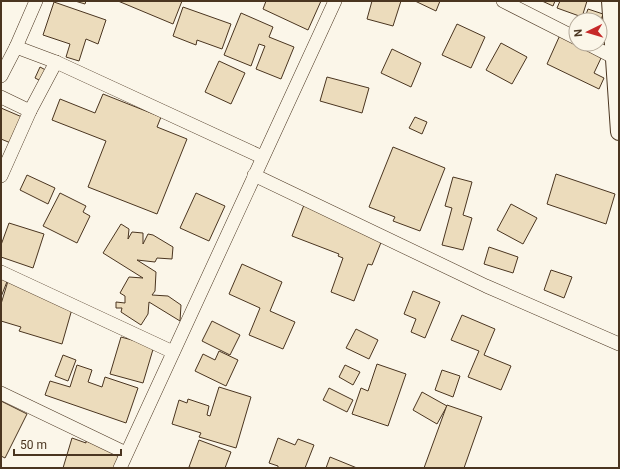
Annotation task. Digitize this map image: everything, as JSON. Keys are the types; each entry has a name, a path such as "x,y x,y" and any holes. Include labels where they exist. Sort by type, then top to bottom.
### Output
{"street":[{"path":"1,76 16,47 36,1"},
{"path":"120,468 335,1"},
{"path":"503,1 568,34"},
{"path":"610,1 617,59 619,132"},
{"path":"16,47 56,62 262,157"},
{"path":"603,52 617,59"},
{"path":"1,176 30,111 56,62"},
{"path":"1,97 30,111"},
{"path":"254,175 486,286 619,344"},
{"path":"1,272 173,352"},
{"path":"1,393 126,453"}],"building":[{"path":"75,1 86,1 85,4"},
{"path":"118,1 182,1 173,24"},
{"path":"266,1 321,1 308,30 263,9"},
{"path":"372,1 401,1 393,26 367,19"},
{"path":"415,1 440,1 436,11"},
{"path":"542,1 555,1 553,6"},
{"path":"560,1 587,1 584,12 568,12 557,8"},
{"path":"54,2 106,20 98,44 86,39 79,61 66,57 70,44 43,35"},
{"path":"183,7 231,24 222,49 197,40 196,45 173,36"},
{"path":"588,9 597,12 587,12"},
{"path":"241,13 273,27 269,37 294,47 281,79 256,69 265,46 259,44 251,66 224,55"},
{"path":"457,24 485,37 471,68 442,55"},
{"path":"560,35 568,39 568,52 594,52 602,56 594,73 604,78 599,89 547,64"},
{"path":"501,43 527,57 512,84 486,70"},
{"path":"392,49 421,63 411,87 381,73"},
{"path":"219,61 245,73 231,104 205,92"},
{"path":"40,67 53,74 47,84 35,78"},
{"path":"327,77 369,88 362,113 320,101"},
{"path":"103,94 161,117 157,127 187,139 157,214 88,187 106,141 52,120 60,99 95,113"},
{"path":"1,108 29,120 18,146 1,139"},
{"path":"415,117 427,122 422,134 409,128"},
{"path":"393,147 445,168 420,231 393,221 395,217 369,207"},
{"path":"556,174 615,194 606,224 547,204"},
{"path":"27,175 55,188 48,204 20,190"},
{"path":"453,177 472,182 463,215 472,218 463,250 442,245 452,208 445,206"},
{"path":"60,193 86,206 83,212 90,216 77,243 43,226"},
{"path":"196,193 225,206 209,241 180,228"},
{"path":"511,204 537,218 523,244 497,230"},
{"path":"304,205 382,240 372,265 368,264 354,301 331,292 343,258 338,256 339,254 292,236"},
{"path":"9,223 44,234 33,268 1,257 1,245"},
{"path":"121,224 129,229 128,239 132,232 143,233 143,244 148,234 153,235 173,247 172,259 157,258 155,262 137,260 156,272 155,291 152,295 168,296 181,305 180,321 149,302 148,314 141,325 121,312 122,308 116,308 116,302 125,303 125,296 120,293 129,277 143,278 103,253"},
{"path":"489,247 518,257 513,273 484,264"},
{"path":"242,264 282,282 270,311 295,322 283,349 249,335 260,308 229,294"},
{"path":"551,270 572,277 564,298 544,290"},
{"path":"1,276 8,279 1,297"},
{"path":"8,281 74,302 62,344 19,331 21,327 1,321 1,304"},
{"path":"413,291 440,302 425,338 411,332 416,319 404,314"},
{"path":"462,315 495,329 484,355 511,366 501,390 468,377 479,351 451,340"},
{"path":"212,321 240,335 230,355 202,341"},
{"path":"356,329 378,340 369,359 346,348"},
{"path":"121,337 154,346 143,383 110,374"},
{"path":"219,351 238,360 226,386 195,371 203,354 215,360"},
{"path":"63,355 76,360 68,381 55,376"},
{"path":"377,364 406,374 388,426 352,414 361,388 368,391"},
{"path":"77,365 92,370 88,382 102,387 105,377 138,388 126,423 45,395 50,381 70,387"},
{"path":"345,365 360,372 353,385 339,377"},
{"path":"442,370 460,376 453,397 435,390"},
{"path":"219,387 251,397 236,448 199,437 201,433 172,424 179,400 187,403 188,399 209,406 207,415 210,416"},
{"path":"329,388 353,400 347,412 323,400"},
{"path":"422,392 447,406 437,424 413,410"},
{"path":"1,401 27,414 5,458 1,456"},
{"path":"447,405 482,417 464,468 424,468"},
{"path":"72,438 86,443 86,441 120,453 115,468 63,468"},
{"path":"278,438 295,445 298,439 314,445 305,468 278,468 278,466 269,463"},
{"path":"199,440 231,452 225,468 189,467"},
{"path":"330,457 357,468 326,468"}]}
